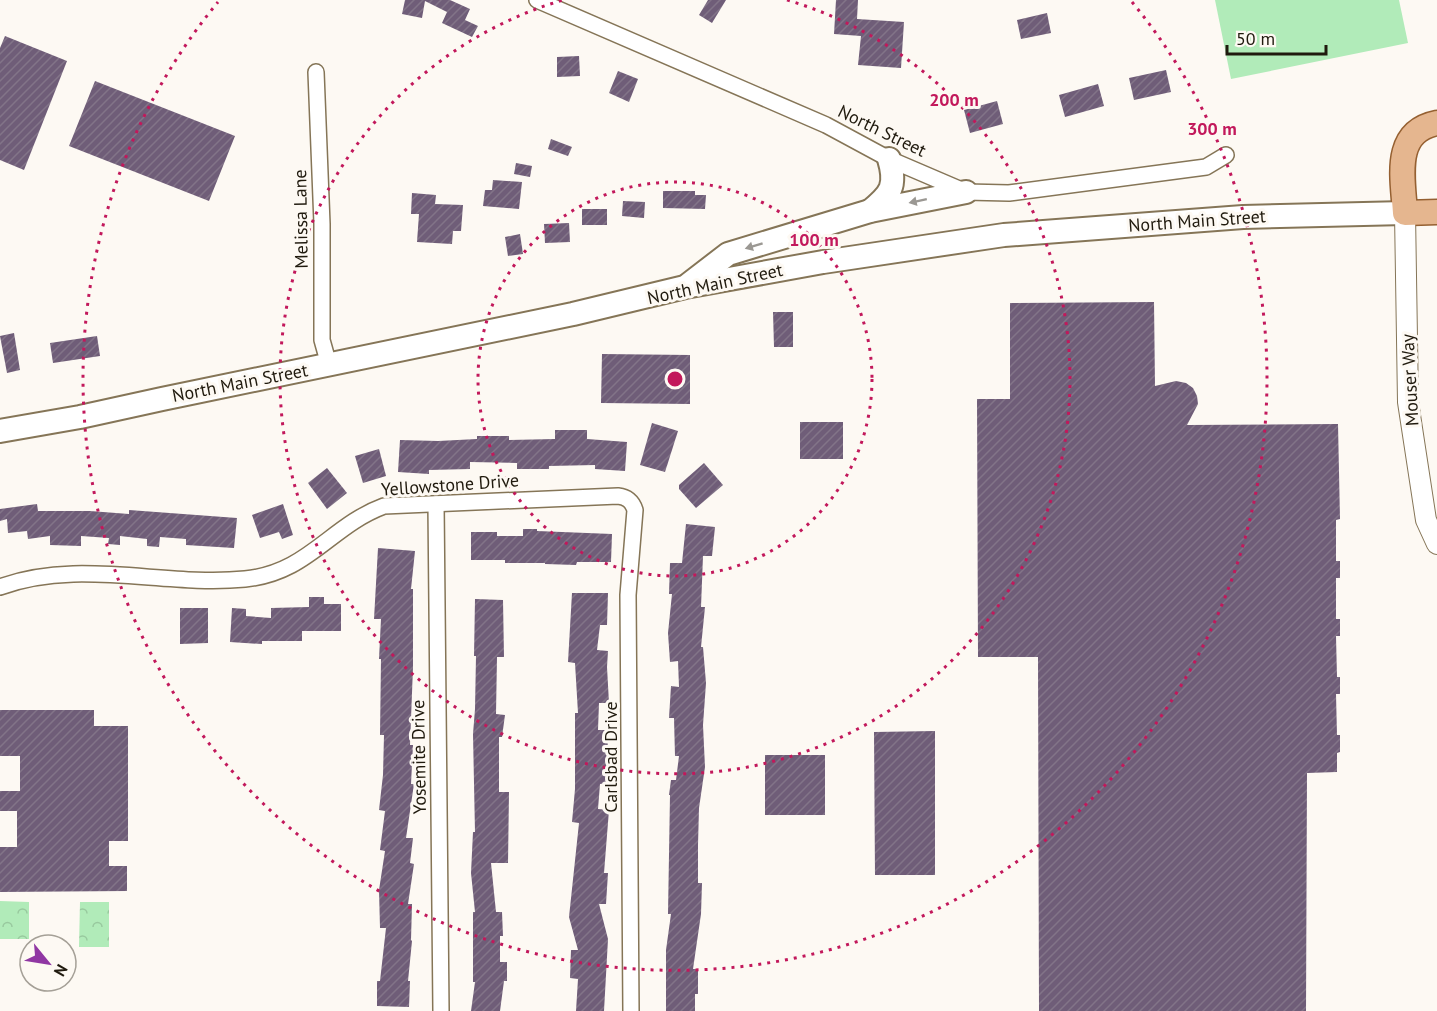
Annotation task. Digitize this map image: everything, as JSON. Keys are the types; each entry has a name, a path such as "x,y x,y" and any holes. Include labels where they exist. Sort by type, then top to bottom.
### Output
{"main road":[{"path":"1437,123 1414,133 1406,149 1403,168 1405,213 1437,212"},
{"path":"870,211 885,198 891,188 894,176 889,159"},
{"path":"685,287 728,254 870,211 966,192"},
{"name":"North Main Street","path":"0,431 80,417 329,365 635,300 685,287 823,262 1004,235 1243,217 1405,213"}],"street":[{"name":"North Street","path":"537,0 826,125 889,159 966,192 1008,194 1183,170 1206,166 1226,155"},
{"name":"Melissa Lane","path":"316,72 322,225 322,340 329,365"},
{"name":"Mouser Way","path":"1405,213 1408,402 1426,520 1437,544"},
{"name":"Yellowstone Drive","path":"0,587 19,580 55,574 147,576 182,580 245,579 279,572 299,562 365,513 384,506 618,496 628,499 633,504"},
{"name":"Yosemite Drive","path":"436,504 441,1011"},
{"name":"Carlsbad Drive","path":"631,1011 628,595 635,510 633,504"}],"green space":[{"path":"1215,0 1399,0 1408,43 1231,79"},
{"path":"0,901 29,902 29,933 18,933 18,939 0,939"},
{"path":"80,902 109,902 109,947 79,947"}],"building":[{"path":"405,0 450,0 470,9 465,20 478,26 472,37 442,23 447,12 425,1 422,18 402,14"},
{"path":"708,0 726,0 712,23 699,15"},
{"path":"836,0 858,0 857,19 904,22 901,68 858,65 861,36 834,34"},
{"path":"1047,13 1051,33 1021,39 1017,20"},
{"path":"5,36 67,61 24,170 0,160 0,48"},
{"path":"579,56 580,76 557,77 557,57"},
{"path":"1166,70 1171,92 1134,100 1129,78"},
{"path":"618,71 638,79 629,102 609,93"},
{"path":"95,81 235,136 209,201 69,146"},
{"path":"1098,84 1104,106 1065,117 1059,95"},
{"path":"997,101 1003,124 970,133 964,110"},
{"path":"551,139 572,147 568,156 548,149"},
{"path":"516,163 532,166 530,177 514,174"},
{"path":"493,180 522,182 519,209 483,206 485,190 492,190"},
{"path":"663,191 695,191 695,195 706,195 705,209 663,208"},
{"path":"412,193 436,195 435,204 463,205 461,231 453,231 452,244 417,242 419,214 411,214"},
{"path":"623,201 645,202 644,218 622,216"},
{"path":"582,209 607,209 607,225 582,225"},
{"path":"569,223 570,242 545,243 544,224"},
{"path":"520,234 523,254 508,256 505,237"},
{"path":"1154,302 1155,386 1176,381 1186,383 1193,388 1198,404 1187,425 1338,424 1340,519 1336,520 1336,561 1340,561 1340,578 1336,578 1336,619 1340,619 1340,636 1336,636 1337,677 1340,677 1340,694 1336,694 1337,735 1340,735 1340,752 1337,753 1337,772 1307,773 1306,1011 1039,1011 1038,657 978,657 977,399 1010,399 1010,303"},
{"path":"773,312 793,312 793,347 774,347"},
{"path":"14,333 20,370 7,373 0,336"},
{"path":"97,336 100,356 53,363 50,343"},
{"path":"602,354 690,355 690,404 601,403"},
{"path":"800,422 843,422 843,459 800,459"},
{"path":"652,423 678,431 665,472 640,465"},
{"path":"555,430 587,430 587,439 627,442 625,471 595,469 595,465 517,469 517,463 470,462 470,469 429,470 429,474 398,472 400,440 477,439 477,436 509,436 509,440 555,439"},
{"path":"379,449 386,476 363,483 355,456"},
{"path":"704,463 723,485 696,508 679,489 679,485"},
{"path":"327,468 347,493 327,509 308,483"},
{"path":"37,504 38,511 129,514 129,510 237,518 234,548 186,545 186,539 160,537 159,547 147,546 147,539 120,536 120,545 108,544 109,538 81,536 81,546 50,545 50,536 28,539 27,531 8,533 7,519 0,521 0,509"},
{"path":"283,504 293,535 282,539 279,532 260,538 252,515"},
{"path":"686,524 715,527 712,556 703,556 701,607 705,607 701,647 703,647 706,683 703,725 705,767 699,808 698,845 698,883 702,883 701,914 693,969 698,969 698,994 695,994 695,1011 666,1011 666,950 671,914 668,914 669,795 671,780 676,780 679,756 675,756 674,718 669,718 671,686 679,687 678,661 670,662 668,633 672,594 669,594 670,563 682,563"},
{"path":"523,529 612,534 611,562 577,562 576,565 471,560 471,532 497,532 497,536 523,536"},
{"path":"378,548 415,551 411,589 413,589 413,667 410,745 413,745 411,784 414,784 406,838 413,838 410,863 414,864 408,904 412,904 409,1007 377,1006 377,981 380,981 386,928 380,928 379,890 385,851 380,850 385,811 379,810 384,735 380,735 381,619 374,619"},
{"path":"572,593 608,593 607,625 600,625 597,650 608,651 609,703 599,703 598,730 607,730 608,752 608,783 600,784 598,809 609,810 604,873 608,873 606,904 599,904 608,939 604,1011 576,1011 578,979 570,978 571,950 578,950 569,917 579,823 572,822 575,789 575,713 578,713 575,663 568,662"},
{"path":"309,597 324,597 324,604 341,604 341,631 302,631 302,641 262,641 262,644 230,642 232,608 246,609 246,616 271,618 271,608 309,607"},
{"path":"475,599 503,600 504,657 497,657 496,714 505,715 502,737 499,737 499,792 509,792 508,863 491,863 496,912 502,912 503,936 500,936 500,962 507,962 507,981 504,981 500,1011 471,1011 475,982 473,982 473,912 475,912 471,873 473,832 475,832 473,734 476,656 474,656"},
{"path":"180,608 208,608 208,643 180,644"},
{"path":"0,710 94,710 94,726 128,726 128,841 109,841 109,866 127,866 127,891 0,892 0,847 17,847 17,811 0,811 0,791 20,791 20,756 0,756"},
{"path":"935,731 935,875 875,875 874,732"},
{"path":"765,755 825,755 825,815 765,815"}]}
